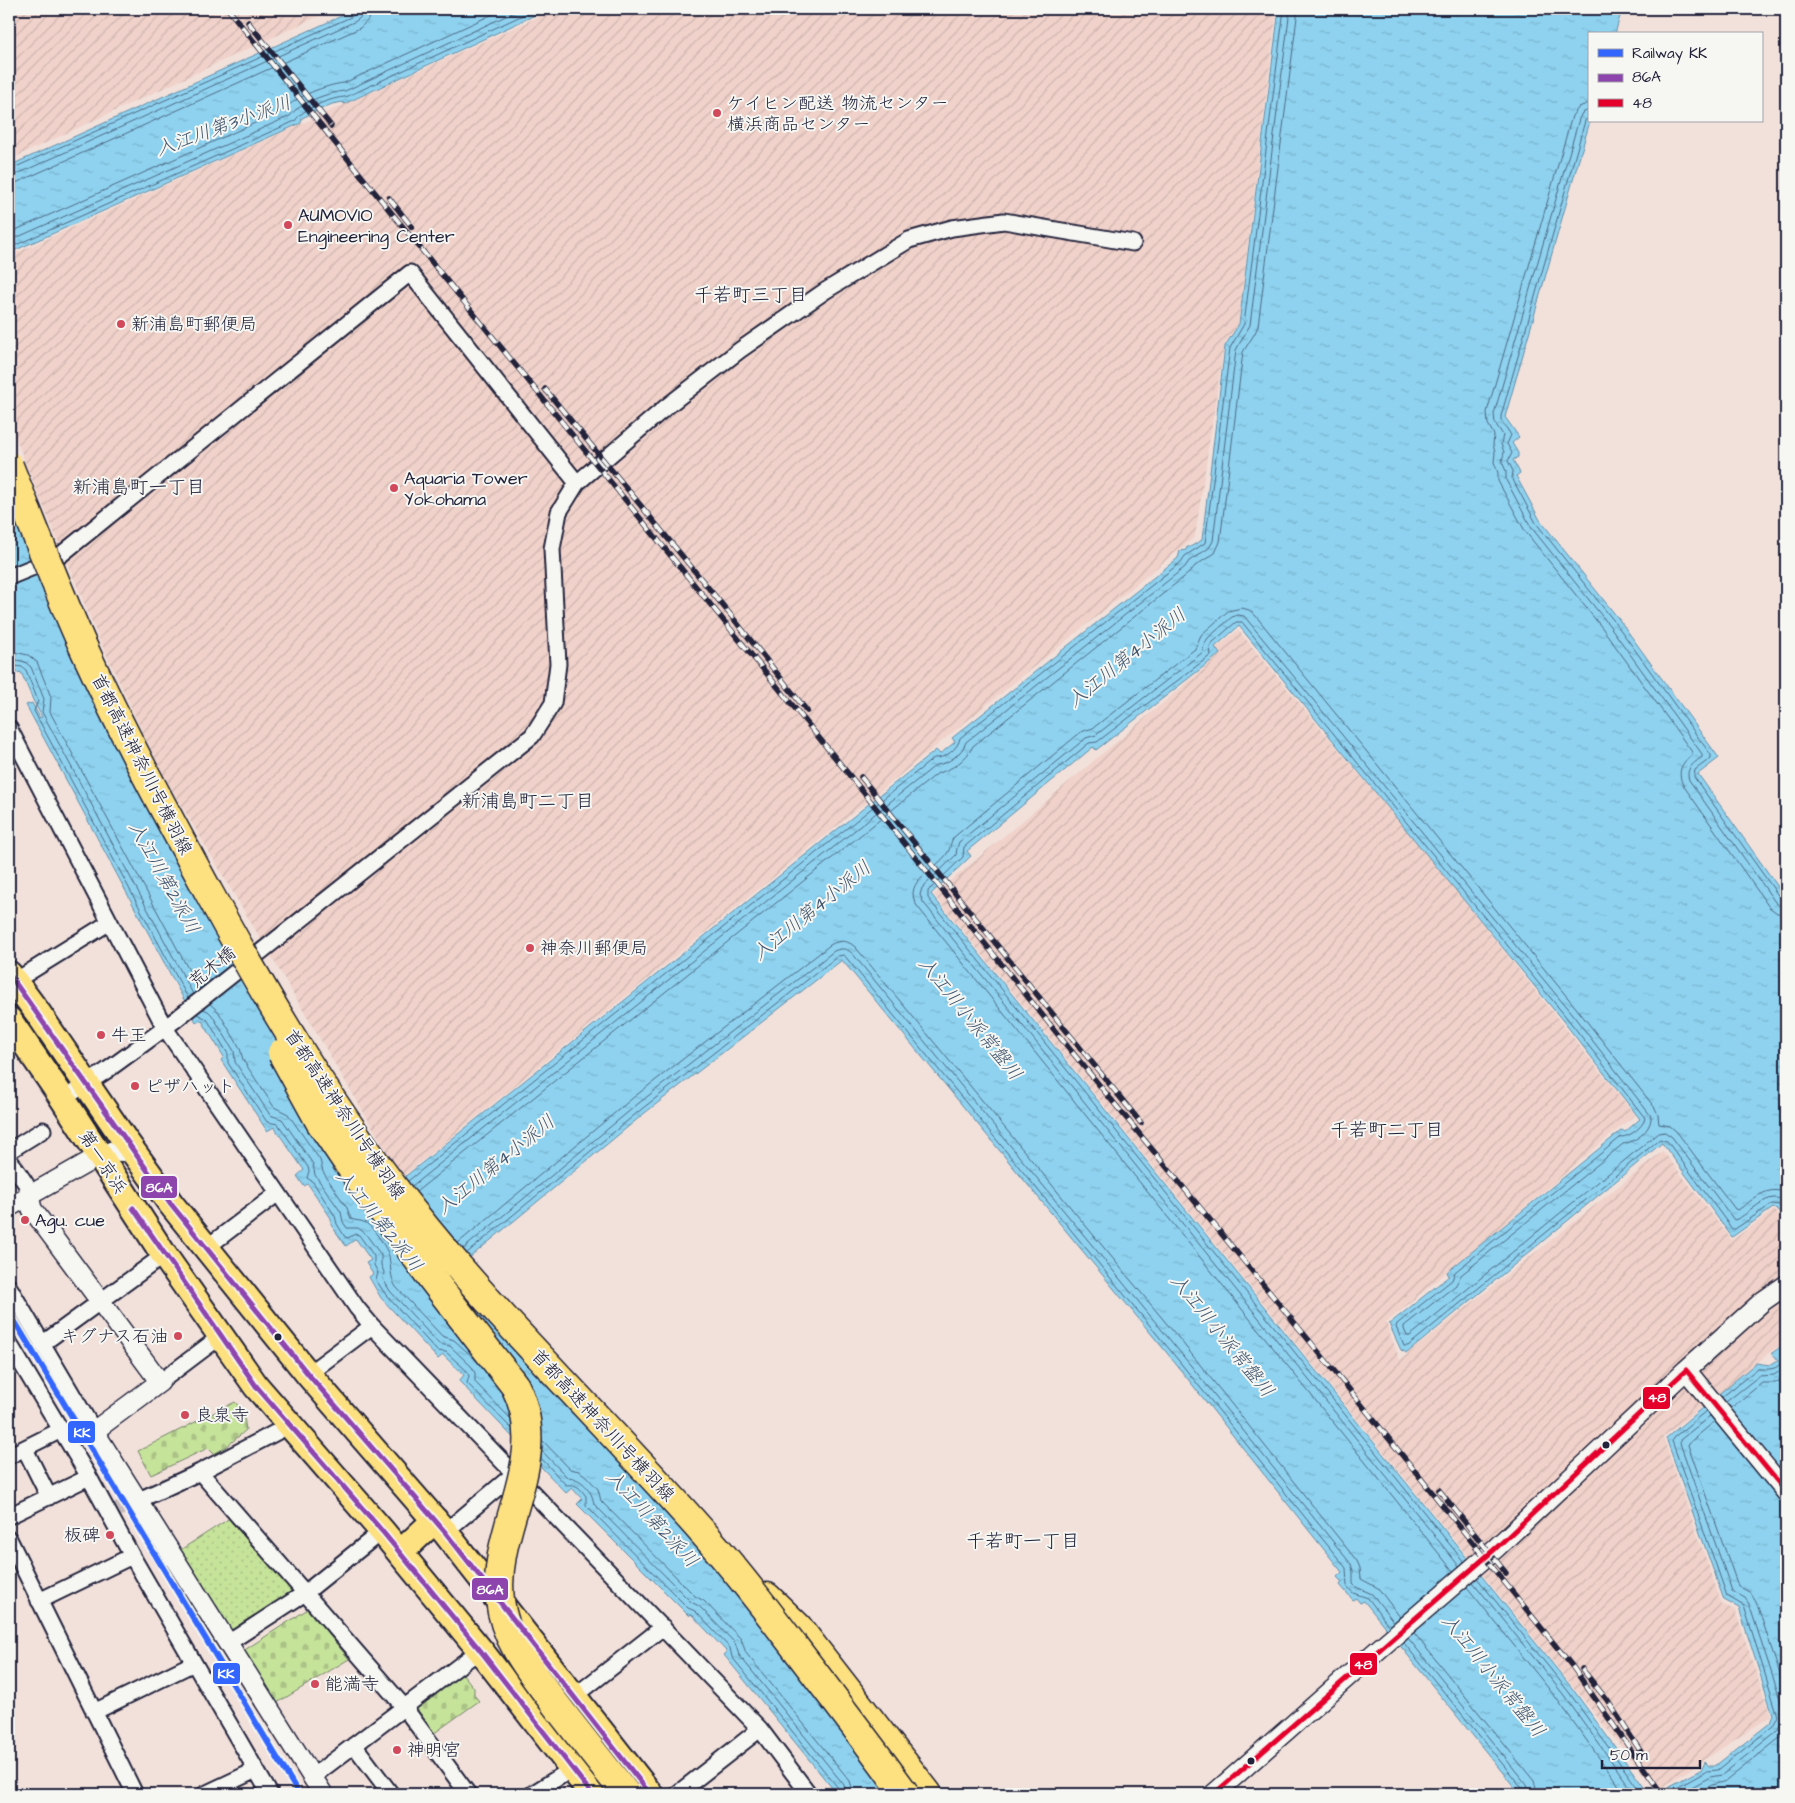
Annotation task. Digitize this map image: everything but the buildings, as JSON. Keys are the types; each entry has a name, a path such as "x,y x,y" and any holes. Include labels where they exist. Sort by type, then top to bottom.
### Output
{"highway":[{"name":"首都高速神奈川1号横羽線","path":"9,466 63,601 110,704 233,937 294,1041 369,1153 410,1209 454,1263 545,1364 713,1544 763,1605 905,1794"},
{"name":"首都高速神奈川1号横羽線","path":"9,507 70,658 95,710 251,1001 280,1049 356,1161 442,1272 533,1374 701,1554 744,1607 885,1794"},
{"name":"第一京浜","path":"16,975 38,1013 86,1085 159,1188 308,1374 440,1526 650,1794"},
{"name":"第一京浜","path":"11,1029 63,1099 164,1255 256,1386 382,1531 480,1650 592,1794"},
{"path":"280,1049 320,1122 346,1162 433,1280 509,1378 523,1402 528,1432 528,1447 525,1469 501,1562 500,1600 502,1614 508,1633 522,1658 626,1794"},
{"path":"400,1553 440,1526"},
{"path":"713,1544 798,1627 928,1794"}],"street":[{"name":"荒木橋","path":"63,1099 86,1085 165,1028 532,736 553,703 558,664 552,548 559,512 577,483 666,407 740,350 825,291 909,240 952,228 1004,221 1133,243"},
{"path":"9,577 58,557 410,273 577,483"},
{"path":"9,728 165,1028 357,1308 372,1326 760,1729 809,1794"},
{"path":"16,975 110,922"},
{"path":"9,1151 43,1130"},
{"path":"9,1207 99,1156 112,1151 133,1152"},
{"path":"9,1159 26,1184 32,1209 160,1382"},
{"path":"206,1248 278,1193"},
{"path":"42,1344 164,1255"},
{"path":"1214,1794 1472,1569 1686,1370 1763,1301 1786,1284"},
{"path":"9,1287 137,1501 323,1794"},
{"path":"308,1374 372,1326"},
{"path":"94,1431 221,1336"},
{"path":"9,1343 89,1477 132,1556 270,1794"},
{"path":"1686,1370 1786,1492"},
{"path":"137,1501 200,1472 290,1425"},
{"path":"9,1456 61,1430"},
{"path":"25,1449 49,1496"},
{"path":"200,1472 404,1707 468,1794"},
{"path":"440,1526 515,1473"},
{"path":"9,1516 89,1477"},
{"path":"228,1644 305,1593 382,1531"},
{"path":"9,1539 135,1794"},
{"path":"39,1601 132,1556"},
{"path":"575,1696 663,1627"},
{"path":"312,1777 480,1650"},
{"path":"94,1712 194,1663"},
{"path":"677,1794 760,1729"},
{"path":"354,1745 391,1794"},
{"path":"532,1794 572,1769"},
{"path":"205,1794 256,1770"}],"shaded area":[{"path":"9,9 334,9 9,160"},
{"path":"555,9 1277,9 1238,324 1224,345 1195,537 402,1177 161,771 99,639 9,421 9,256"},
{"path":"1238,630 1423,850 1635,1115 1386,1323 1400,1360 1663,1151 1732,1240 1774,1210 1786,1228 1786,1340 1663,1437 1722,1604 1735,1610 1771,1716 1657,1791 934,895 1221,654 1216,648"}],"green space":[{"path":"235,1402 243,1411 246,1430 226,1447 214,1454 208,1448 151,1475 138,1451"},
{"path":"230,1518 297,1593 234,1635 227,1634 174,1554"},
{"path":"308,1609 349,1659 272,1706 240,1653"},
{"path":"462,1673 474,1688 474,1695 479,1701 433,1734 414,1710"}],"water":[{"name":"入江川第3小派川","path":"357,9 548,9 344,104 343,102 332,104 302,118 301,123 9,253 9,166"},
{"path":"1279,9 1622,9 1616,32 1588,32 1588,122 1590,122 1505,417 1519,437 1512,443 1518,453 1518,457 1513,460 1520,473 1516,476 1540,520 1618,618 1719,758 1698,774 1786,898 1786,1225 1777,1209 1773,1208 1732,1237 1662,1143 1407,1353 1401,1350 1389,1324 1449,1276 1447,1272 1622,1130 1625,1132 1640,1119 1563,1021 1239,626 1215,647 1220,654 1096,750 1093,747 967,851 971,856 931,894 1572,1688 1649,1794 1520,1794 1364,1601 1360,1603 1356,1598 1353,1600 1340,1585 1342,1582 1337,1577 1342,1572 1167,1353 842,960 646,1112 463,1263 724,1534 786,1614 940,1794 837,1794 724,1655 727,1652 691,1614 689,1616 577,1504 582,1499 572,1488 566,1493 459,1381 464,1375 443,1355 438,1359 381,1298 369,1277 373,1274 366,1263 371,1260 356,1239 346,1246 331,1225 331,1218 308,1184 304,1186 297,1176 304,1170 274,1127 267,1131 221,1060 224,1057 202,1021 196,1022 26,705 32,703 40,718 42,717 21,672 12,671 9,665 9,448 80,628 248,949 370,1136 402,1179 936,750 940,754 955,742 952,738 1178,558 1180,551 1186,550 1187,547 1202,540 1225,346 1239,324"},
{"path":"1786,1343 1786,1793 1655,1794 1702,1769 1705,1762 1709,1766 1715,1766 1770,1723 1773,1715 1739,1608 1724,1600 1666,1438 1756,1363 1770,1365 1778,1360 1772,1353"}],"tunnel":[{"path":"109,1513 137,1501"}],"railway":[{"path":"228,9 1572,1666 1662,1794"},
{"path":"248,22 331,126"},
{"path":"389,198 412,227"},
{"path":"545,389 807,711"},
{"path":"861,777 1141,1123"},
{"path":"1439,1490 1506,1573"},
{"path":"1582,1669 1607,1700 1643,1755"}],"rail line":[{"name":"KK","path":"9,1312 299,1794"}],"transit line":[{"name":"86A","path":"9,974 171,1204 308,1374 445,1532 650,1794"},
{"name":"86A","path":"133,1208 256,1386 382,1531 480,1650 592,1794"},
{"name":"48","path":"1214,1794 1496,1548 1686,1370 1786,1492"}],"place":[{"name":"ケイヒン配送 物流センター 横浜商品センター","path":"717,113"},
{"name":"AUMOVIO Engineering Center","path":"288,225"},
{"name":"新浦島町郵便局","path":"121,324"},
{"name":"Aquaria Tower Yokohama","path":"394,488"},
{"name":"神奈川郵便局","path":"530,948"},
{"name":"牛王","path":"101,1035"},
{"name":"ピザハット","path":"135,1086"},
{"name":"Agu. cue","path":"25,1220"},
{"name":"キグナス石油","path":"178,1336"},
{"name":"良泉寺","path":"185,1415"},
{"name":"板碑","path":"110,1535"},
{"name":"能満寺","path":"315,1684"},
{"name":"神明宮","path":"397,1750"}],"district":[{"name":"千若町三丁目","path":"751,294"},
{"name":"新浦島町一丁目","path":"139,486"},
{"name":"新浦島町二丁目","path":"528,800"},
{"name":"千若町二丁目","path":"1387,1129"},
{"name":"千若町一丁目","path":"1023,1540"}],"water label":[{"name":"入江川第4小派川","path":"1126,657"},
{"name":"入江川第2派川","path":"165,877"},
{"name":"入江川第4小派川","path":"811,910"},
{"name":"入江川小派常盤川","path":"971,1018"},
{"name":"入江川第4小派川","path":"495,1164"},
{"name":"入江川第2派川","path":"380,1220"},
{"name":"入江川小派常盤川","path":"1223,1335"},
{"name":"入江川第2派川","path":"653,1518"},
{"name":"入江川小派常盤川","path":"1494,1675"}]}
